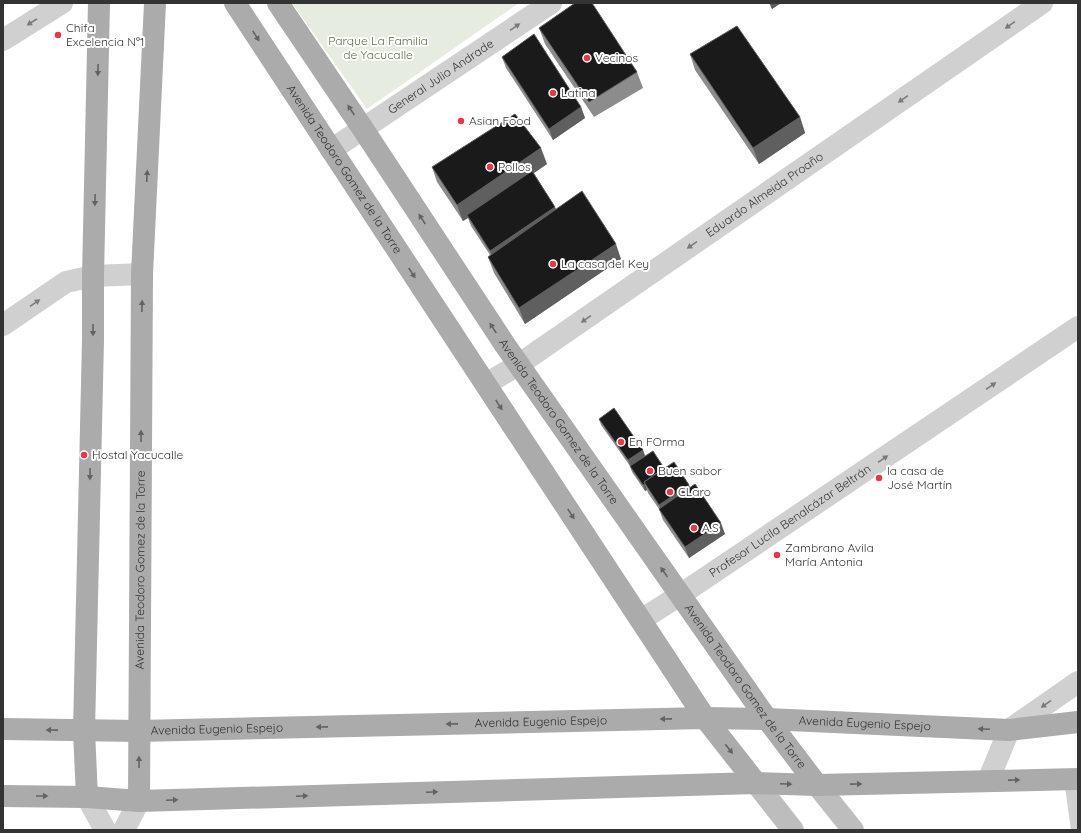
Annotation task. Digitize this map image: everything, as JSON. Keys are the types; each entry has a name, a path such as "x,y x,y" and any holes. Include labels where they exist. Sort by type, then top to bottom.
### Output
{"main road":[{"path":"87,797 84,731 93,356 93,276 99,3"},
{"name":"Avenida Teodoro Gomez de la Torre","path":"139,801 142,274 155,3"},
{"name":"Avenida Teodoro Gomez de la Torre","path":"235,3 705,718 792,830"},
{"name":"Avenida Teodoro Gomez de la Torre","path":"278,3 363,128 504,346 767,719 853,830"},
{"name":"Avenida Eugenio Espejo","path":"3,729 139,731 705,718 767,719 1009,730 1078,722"},
{"path":"3,796 87,797 139,801 756,783 817,785 988,781 1076,775"}],"street":[{"path":"3,40 62,3"},
{"name":"General Julio Andrade","path":"331,150 551,3"},
{"name":"Eduardo Almeida Proaño","path":"486,384 518,365 1042,3"},
{"path":"3,324 66,282 93,276 142,274"},
{"name":"Profesor Lucila Benalcázar Beltrán","path":"641,620 1078,327"},
{"path":"988,781 1009,730 1078,682"},
{"path":"87,797 105,830"},
{"path":"124,830 139,801"}],"lane":[{"path":"1076,775 1078,830"}],"green space":[{"name":"Parque La Familia de Yacucalle","path":"292,3 519,3 367,109"}],"building":[{"path":"575,3 592,3 637,72 589,102 539,28"},
{"path":"737,26 800,117 753,148 690,54"},
{"path":"534,34 581,107 549,129 502,57"},
{"path":"515,114 541,148 457,205 432,167"},
{"path":"532,171 555,207 490,251 467,215"},
{"path":"582,191 616,244 519,308 488,257"},
{"path":"614,408 643,450 628,460 599,419"},
{"path":"653,451 664,468 644,482 645,484 643,485 630,466"},
{"path":"674,462 689,485 659,505 644,482"},
{"path":"695,484 721,523 685,547 659,509"}],"place":[{"name":"Chifa Excelencia N°1","path":"58,35"},
{"name":"Vecinos","path":"587,58"},
{"name":"Latina","path":"553,93"},
{"name":"Asian Food","path":"461,121"},
{"name":"Pollos","path":"490,167"},
{"name":"La casa del Key","path":"553,264"},
{"name":"En FOrma","path":"621,442"},
{"name":"Hostal Yacucalle","path":"84,455"},
{"name":"Buen sabor","path":"650,471"},
{"name":"la casa de José Martín","path":"879,478"},
{"name":"CLaro","path":"670,492"},
{"name":"A.S","path":"694,528"},
{"name":"Zambrano Avila María Antonia","path":"777,555"}]}
